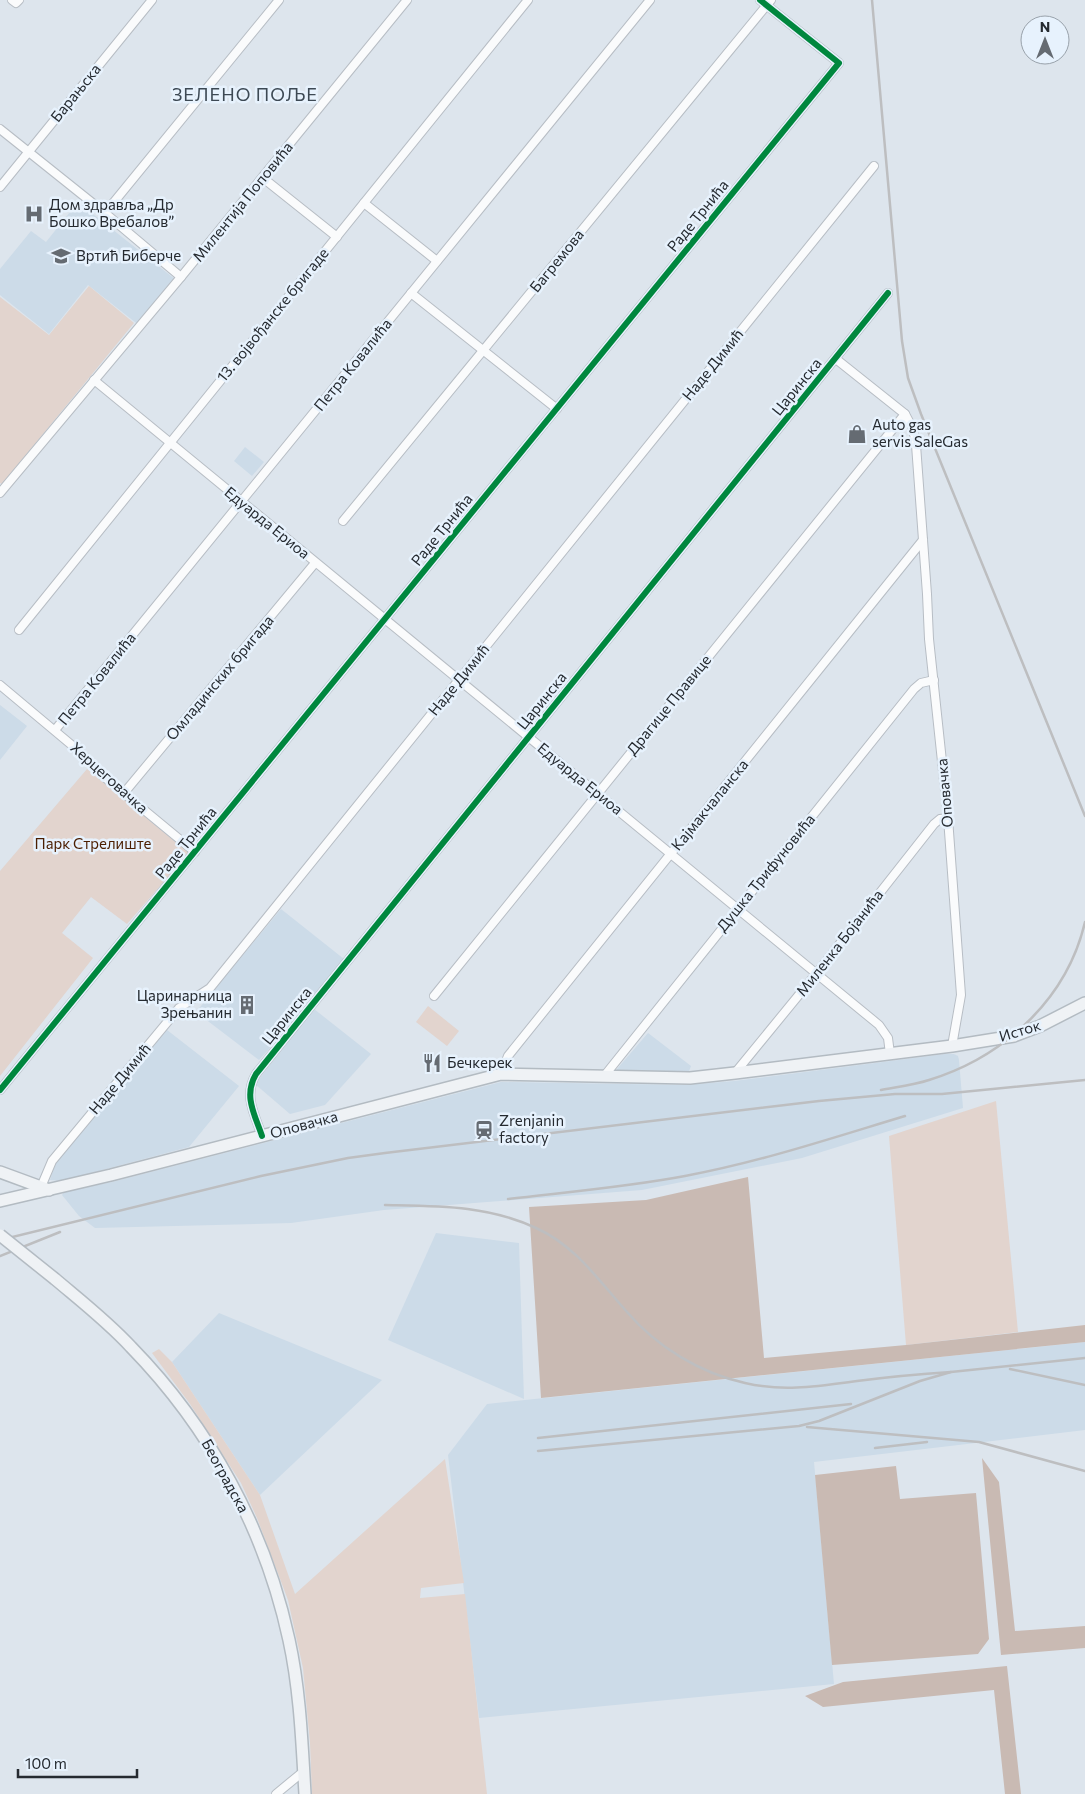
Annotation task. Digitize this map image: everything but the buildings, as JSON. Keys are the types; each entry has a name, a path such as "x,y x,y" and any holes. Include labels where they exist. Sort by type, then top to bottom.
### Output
{"main road":[{"name":"Исток","path":"735,1072 952,1046 1014,1036 1040,1026 1085,1003"},
{"name":"Оповачка","path":"0,1201 501,1074 690,1078 735,1072"},
{"path":"0,1172 45,1189"},
{"name":"Београдска","path":"0,1236 55,1279 114,1330 160,1379 200,1431 236,1492 264,1554 285,1622 296,1680 305,1794"}],"street":[{"path":"12,0 16,4 19,0"},
{"name":"Барањска","path":"0,187 152,0"},
{"path":"105,213 279,0"},
{"name":"Милентија Поповића","path":"0,493 263,178 407,0"},
{"name":"13. војвођанске бригаде","path":"19,630 528,0"},
{"name":"Петра Ковалића","path":"55,730 650,0"},
{"name":"Багремова","path":"343,521 766,2"},
{"name":"Раде Трнића","path":"0,1090 839,63 766,2"},
{"path":"0,129 181,277"},
{"name":"Наде Димић","path":"45,1189 52,1161 179,1008 210,988 874,166"},
{"path":"263,178 337,237"},
{"path":"364,203 437,262"},
{"path":"411,293 557,409"},
{"name":"Царинска","path":"262,1136 251,1104 249,1090 256,1074 888,293"},
{"path":"836,358 905,414"},
{"name":"Едуарда Ериоа","path":"94,380 879,1026 888,1038 890,1054"},
{"name":"Оповачка","path":"905,414 913,429 916,444 929,639 948,818 961,995 952,1046"},
{"name":"Драгице Правице","path":"434,996 905,414"},
{"name":"Кајмакчаланска","path":"501,1074 508,1056 923,540"},
{"name":"Омладинских бригада","path":"124,793 315,563"},
{"name":"Душка Трифуновића","path":"605,1075 914,689 921,682 934,680"},
{"name":"Херцеговачка","path":"0,685 80,752 103,776 195,852"},
{"name":"Миленка Бојанића","path":"735,1072 816,974 934,824 940,819 948,818"},
{"path":"276,1794 304,1771"}],"shaded area":[{"name":"Вртић Биберче","path":"78,202 176,280 140,326 88,285 49,334 0,295 0,269 31,231 46,242"},
{"path":"245,447 264,462 252,476 234,461"},
{"path":"0,705 27,726 0,760"},
{"path":"281,909 344,959 285,1032 259,1060 196,1012"},
{"path":"314,1009 371,1054 325,1105 290,1114 255,1084"},
{"path":"167,1030 239,1086 189,1147 61,1181 50,1180 56,1162"},
{"path":"648,1033 691,1066 688,1074 617,1073 617,1069"},
{"path":"945,1054 958,1056 963,1108 802,1158 642,1190 384,1210 291,1223 95,1228 79,1216 62,1195 64,1192 112,1182 501,1082 685,1085 734,1081"},
{"path":"748,1177 764,1358 906,1345 1085,1325 1085,1342 541,1398 529,1207 646,1200"},
{"path":"436,1233 519,1243 524,1399 388,1340"},
{"path":"219,1313 382,1380 260,1495 172,1362"},
{"path":"1085,1342 1085,1430 814,1462 834,1684 479,1718 448,1455 487,1404"},
{"path":"982,1458 999,1482 1015,1631 1085,1626 1085,1648 1001,1655"},
{"path":"896,1466 900,1499 976,1493 989,1639 978,1654 832,1665 815,1475"},
{"path":"1007,1666 1021,1794 1005,1794 994,1690 823,1707 805,1696 843,1682"}],"green space":[{"path":"89,286 134,323 2,484 0,483 0,297 49,335"},
{"name":"Парк Стрелиште","path":"87,769 189,853 127,924 91,897 62,933 93,958 0,1076 0,871"},
{"path":"428,1006 459,1031 447,1046 416,1022"},
{"path":"996,1101 1018,1332 906,1345 889,1136"},
{"path":"159,1349 172,1362 260,1495 295,1594 445,1459 464,1583 421,1588 420,1598 465,1594 487,1794 312,1794 310,1743 303,1668 288,1600 257,1518 241,1483 190,1404 152,1353"}],"railway":[{"path":"872,0 902,341 908,378 1085,816"},
{"path":"881,1090 923,1082 956,1070 1007,1040 1048,1000 1064,976 1076,950 1085,922"},
{"path":"0,1240 261,1176 348,1158 819,1101 895,1094 942,1094 1085,1080"},
{"path":"508,1199 597,1189 685,1176 741,1164 905,1116"},
{"path":"385,1205 462,1208 518,1220 536,1228 563,1244 575,1254 639,1325 652,1336 680,1357 728,1379 759,1386 787,1388 951,1372"},
{"path":"0,1256 60,1232"},
{"path":"538,1451 799,1426 819,1421 920,1381 951,1372 1085,1358"},
{"path":"1010,1369 1085,1385"},
{"path":"538,1438 851,1404"},
{"path":"807,1427 979,1442 1085,1471"},
{"path":"875,1448 927,1442"}],"cycle path":[{"path":"0,1090 839,63 760,0"},
{"path":"262,1136 250,1098 250,1090 256,1074 888,293"}],"place":[{"name":"Дом здравља „Др Бошко Вребалов”","path":"34,214"},
{"name":"Вртић Биберче","path":"61,256"},
{"name":"Auto gas servis SaleGas","path":"857,434"},
{"name":"Царинарница Зрењанин","path":"247,1005"},
{"name":"Бечкерек","path":"432,1063"},
{"name":"Zrenjanin factory","path":"484,1130"}],"district":[{"name":"ЗЕЛЕНО ПОЉЕ","path":"245,95"}]}
